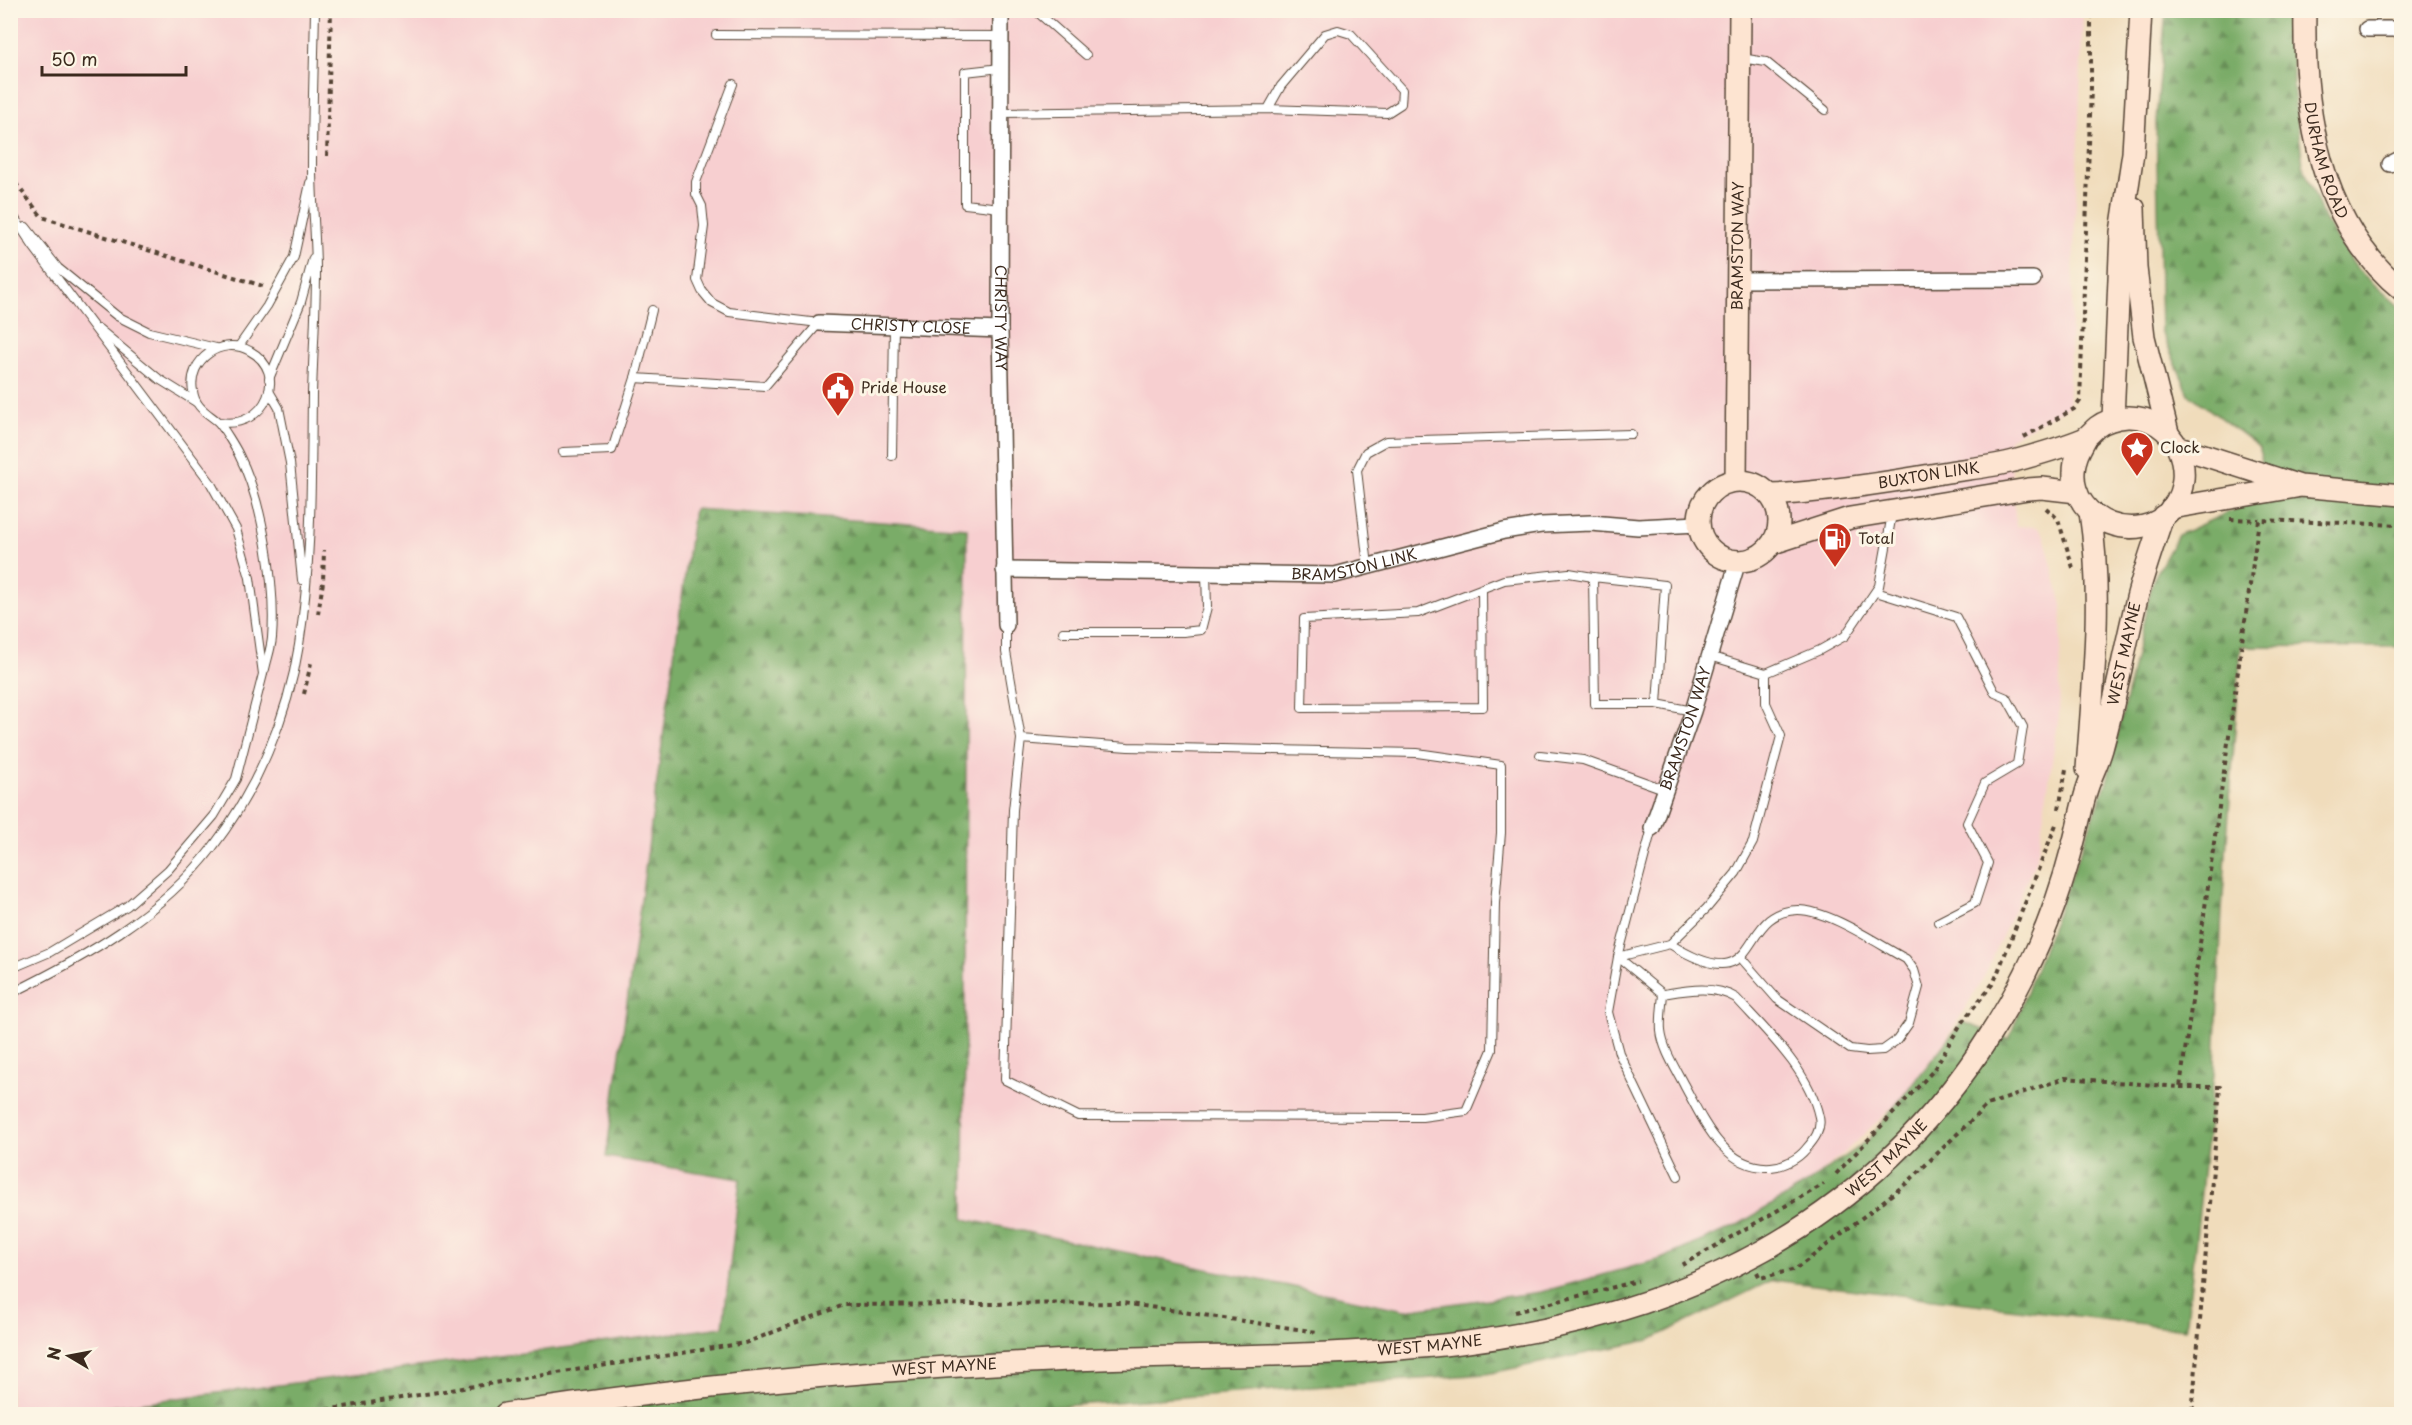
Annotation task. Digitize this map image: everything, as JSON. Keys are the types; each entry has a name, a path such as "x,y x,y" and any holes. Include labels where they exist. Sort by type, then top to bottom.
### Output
{"main road":[{"name":"BRAMSTON WAY","path":"1736,480 1740,10"},
{"path":"2141,10 2133,153 2136,268 2144,337 2173,440 2184,463 2184,479 2180,495 2167,512 2149,524 2134,528 2118,527 2103,521 2090,512 2077,492 2073,473 2076,454 2086,438 2098,426 2113,419 2128,417 2142,418 2156,424 2173,440 2300,486 2402,495"},
{"name":"DURHAM ROAD","path":"2305,10 2306,85 2312,132 2322,168 2348,226 2377,267 2402,290"},
{"path":"2113,419 2121,232 2133,153"},
{"name":"BUXTON LINK","path":"1770,495 1827,491 2013,461 2086,438"},
{"path":"1736,480 1753,483 1770,495 1778,510 1779,520 1773,543 1760,555 1738,561 1716,554 1701,536 1698,524 1701,505 1707,496 1716,487 1736,480"},
{"path":"2167,512 2300,486"},
{"name":"BUXTON LINK","path":"1773,543 1823,525 2028,489 2042,488 2077,492"},
{"name":"WEST MAYNE","path":"2086,790 2097,638 2095,544 2090,512"},
{"name":"WEST MAYNE","path":"505,1414 749,1383 961,1366 1293,1355 1390,1350 1464,1343 1609,1315 1703,1281 1751,1258 1789,1236 1836,1204 1888,1160 1931,1114 1991,1035 2034,956 2054,905 2086,790 2102,752 2138,592 2167,512"}],"street":[{"name":"CHRISTY WAY","path":"1001,10 1000,330 1006,625"},
{"path":"2367,29 2402,29"},
{"path":"1738,280 2033,279"},
{"name":"CHRISTY CLOSE","path":"819,323 1000,330"},
{"name":"BRAMSTON LINK","path":"1004,570 1335,575 1504,531 1541,525 1591,523 1638,527 1698,524"},
{"name":"BRAMSTON WAY","path":"1652,828 1664,789 1694,711 1738,561"}],"lane":[{"path":"10,994 91,951 145,915 173,890 211,849 242,802 262,766 287,699 299,647 304,608 310,517 316,248 312,170 315,10"},
{"path":"1035,10 1086,55"},
{"path":"1000,113 1268,109 1387,113 1401,104 1402,90 1351,34 1338,30 1325,34 1281,86 1268,109"},
{"path":"716,34 1000,36"},
{"path":"1739,58 1766,62 1825,110"},
{"path":"1000,68 965,72 965,204 1000,208"},
{"path":"733,84 696,182 696,194 702,206 704,226 697,280 702,291 712,303 729,312 819,323"},
{"path":"238,346 276,290 294,257 312,170"},
{"path":"10,211 33,246 210,482 236,529 250,578 263,674"},
{"path":"10,211 58,268 117,316 149,332 216,348 238,346 259,358 266,368 269,391 259,411 251,418 230,424 219,422 202,411 196,402 192,390 195,371 205,355 216,348"},
{"path":"269,380 301,302 316,248"},
{"path":"563,452 612,450 635,378 652,310"},
{"path":"87,318 159,379 196,402"},
{"path":"635,378 765,386 819,323"},
{"path":"892,456 894,326"},
{"path":"269,391 279,408 290,463 304,608"},
{"path":"10,969 50,952 127,906 176,861 213,816 236,778 272,640 273,604 268,562 250,483 239,454 219,422"},
{"path":"1368,566 1358,470 1366,452 1386,441 1631,434"},
{"path":"1710,656 1766,673 1820,650 1845,636 1880,586 1893,512"},
{"path":"1063,632 1201,630 1207,607 1206,573"},
{"path":"1482,588 1483,707 1302,708 1304,619 1418,613 1482,588 1504,580 1569,573 1665,585 1657,704"},
{"path":"1593,577 1595,704 1657,704 1694,711"},
{"path":"1876,592 1956,617 1995,693 2007,698 2023,727 2017,764 1985,783 1967,823 1988,862 1975,903 1938,922"},
{"path":"1006,625 1006,651 1021,739 1012,810 1005,1080 1078,1116 1422,1117 1466,1111 1492,1050 1495,903 1501,833 1501,765 1417,753 1128,747 1021,739"},
{"path":"1617,957 1670,944 1707,908 1736,873 1753,842 1781,736 1766,702 1766,673"},
{"path":"1540,755 1583,760 1664,789"},
{"path":"1652,828 1617,957 1608,1012 1619,1053 1678,1176"},
{"path":"1670,944 1692,958 1715,964 1729,964 1741,958 1764,924 1778,913 1800,910 1827,916 1906,959 1914,970 1919,987 1914,1009 1909,1023 1897,1040 1883,1050 1867,1052 1850,1049 1777,999 1741,958"},
{"path":"1617,957 1663,994 1723,991 1736,999 1749,1012 1796,1066 1813,1099 1820,1119 1818,1134 1804,1152 1782,1167 1751,1166 1734,1158 1709,1133 1668,1054 1661,1031 1663,994"}],"path":[{"path":"2023,443 2028,433 2074,409 2080,401 2091,110 2091,10"},
{"path":"10,176 42,217 276,290"},
{"path":"2044,506 2058,519 2076,576"},
{"path":"2180,1087 2259,520 2402,525"},
{"path":"2059,810 2067,765"},
{"path":"1678,1267 1830,1181 1933,1071 1962,1022 1994,982 2057,821"},
{"path":"1751,1258 1760,1278 1796,1269 1908,1182 1987,1105 2065,1078 2180,1087 2220,1087 2192,1414"},
{"path":"1506,1315 1645,1279"},
{"path":"300,1414 745,1343 844,1305 1124,1303 1323,1333"}],"shaded area":[{"path":"10,11 2083,11 2068,407 2009,439 2016,526 2037,527 2044,535 2062,605 2059,716 2037,858 1985,975 1946,1040 1897,1103 1842,1155 1794,1193 1722,1234 1661,1259 1541,1292 1405,1310 964,1219 694,509 606,1157 740,1179 723,1327 102,1408 71,1414 11,1414"}],"green space":[{"path":"2166,11 2292,11 2293,87 2303,165 2324,219 2357,269 2401,308 2401,647 2241,646 2222,910 2215,1065 2186,1329 1772,1280 1650,1340 1486,1374 957,1414 71,1414 102,1408 723,1327 740,1179 606,1157 694,509 967,528 964,1219 1405,1310 1541,1292 1661,1259 1736,1226 1803,1186 1869,1139 1962,1022 2009,1039 2107,782 2153,580 2178,535 2262,497 2260,448 2189,394 2161,330 2156,121"}],"place":[{"name":"Pride House","path":"838,417"},
{"name":"Clock","path":"2137,477"},
{"name":"Total","path":"1835,568"}]}
